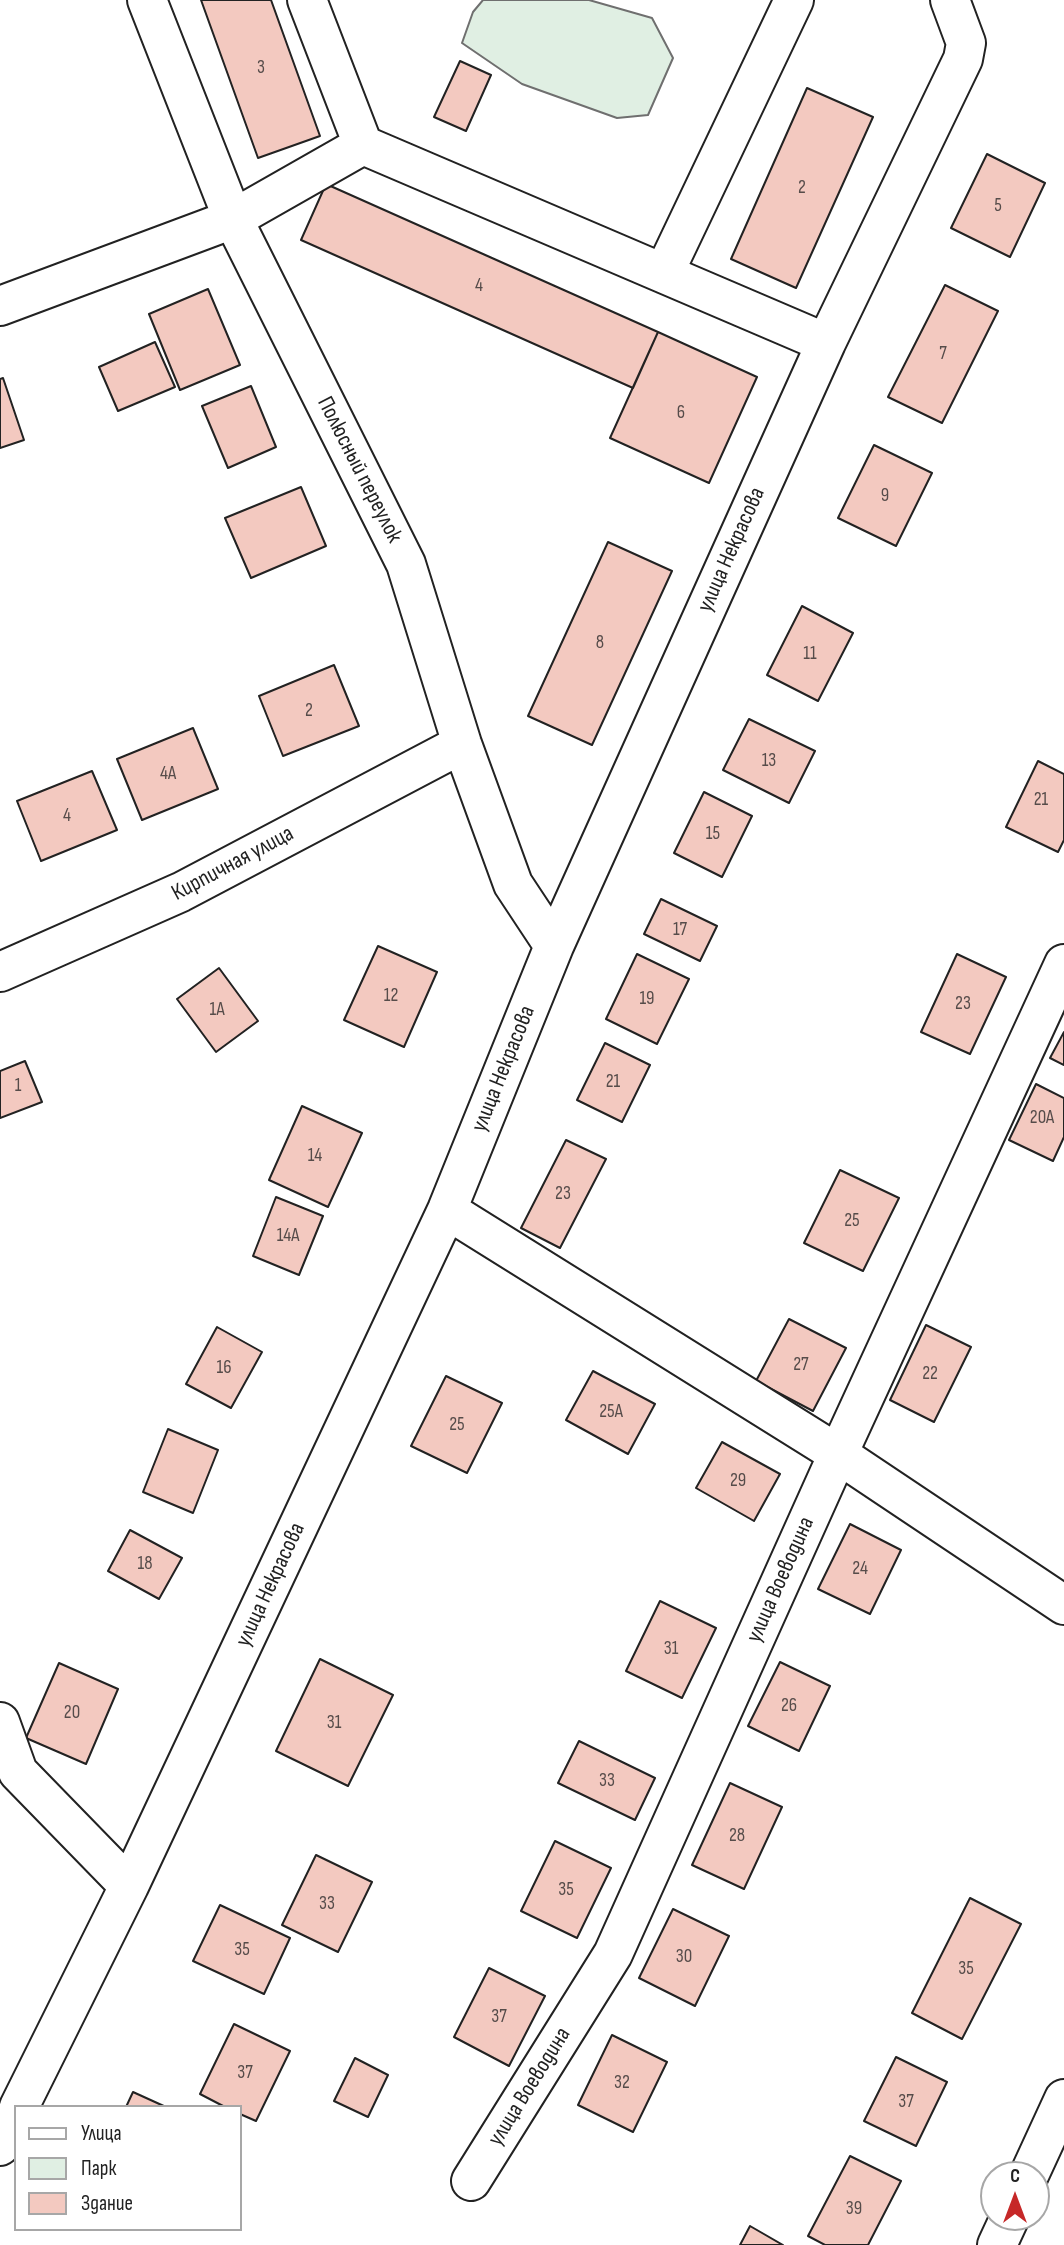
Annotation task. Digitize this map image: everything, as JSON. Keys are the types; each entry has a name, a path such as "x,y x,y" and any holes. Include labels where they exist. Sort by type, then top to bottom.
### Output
{"street":[{"name":"Полюсный переулок","path":"146,0 233,219 406,564 462,744 513,884 554,946"},
{"path":"307,0 363,145 826,343"},
{"path":"664,273 794,0"},
{"name":"улица Некрасова","path":"20,2105 129,1886 447,1210 554,946 826,343 963,59 966,43 955,12"},
{"path":"0,306 233,219 363,145"},
{"name":"Кирпичная улица","path":"0,972 181,892 462,744"},
{"name":"улица Воеводина","path":"471,2181 613,1954 838,1454 1064,964"},
{"path":"447,1210 838,1454 1064,1605"},
{"path":"0,1723 18,1772 129,1886"},
{"path":"1035,2161 1064,2099"},
{"path":"0,2146 14,2118"}],"green space":[{"path":"483,0 589,0 652,18 673,58 648,115 617,118 522,84 462,43 473,12"}],"building":[{"path":"201,0 271,0 320,136 258,158"},
{"path":"460,61 491,75 466,131 434,117"},
{"path":"807,88 873,117 796,288 731,259"},
{"path":"987,154 1045,183 1010,257 951,228"},
{"path":"326,184 658,332 633,388 301,240"},
{"path":"945,285 998,311 942,423 888,397"},
{"path":"208,289 240,365 180,390 149,314"},
{"path":"658,332 757,377 709,483 610,438"},
{"path":"155,342 175,387 118,411 99,367"},
{"path":"3,378 24,440 0,448 0,379"},
{"path":"251,386 276,447 228,468 202,406"},
{"path":"874,445 932,473 896,546 838,518"},
{"path":"301,487 326,546 251,578 225,518"},
{"path":"608,542 672,571 592,745 528,716"},
{"path":"802,606 853,633 818,701 767,675"},
{"path":"334,665 359,726 283,756 259,696"},
{"path":"749,719 815,751 789,803 723,770"},
{"path":"193,728 218,789 142,820 117,759"},
{"path":"1038,761 1064,774 1064,840 1058,852 1006,827"},
{"path":"92,771 117,830 41,861 17,801"},
{"path":"704,792 752,816 722,877 674,853"},
{"path":"661,899 717,926 700,961 644,934"},
{"path":"378,946 437,972 404,1047 344,1020"},
{"path":"637,954 689,979 657,1044 606,1019"},
{"path":"957,954 1006,977 970,1054 921,1032"},
{"path":"219,968 258,1021 216,1052 177,999"},
{"path":"1064,1032 1064,1065 1050,1058"},
{"path":"605,1043 650,1065 622,1122 577,1100"},
{"path":"25,1061 42,1102 0,1118 0,1071"},
{"path":"1036,1084 1064,1098 1064,1137 1053,1161 1009,1140"},
{"path":"302,1106 362,1133 328,1207 269,1180"},
{"path":"566,1140 606,1159 560,1248 521,1228"},
{"path":"840,1170 899,1198 863,1271 804,1243"},
{"path":"276,1197 323,1216 299,1275 253,1256"},
{"path":"789,1319 846,1348 813,1411 756,1381"},
{"path":"926,1325 971,1347 934,1422 890,1400"},
{"path":"217,1327 262,1352 231,1408 186,1384"},
{"path":"593,1371 655,1404 628,1454 566,1420"},
{"path":"446,1376 502,1403 467,1473 411,1446"},
{"path":"168,1429 218,1450 193,1513 143,1492"},
{"path":"722,1442 780,1474 754,1521 696,1488"},
{"path":"850,1524 901,1550 870,1614 818,1589"},
{"path":"130,1530 182,1558 159,1599 108,1571"},
{"path":"660,1601 716,1628 682,1698 626,1671"},
{"path":"320,1659 393,1695 348,1786 276,1751"},
{"path":"780,1662 830,1686 799,1751 748,1726"},
{"path":"59,1663 118,1689 86,1764 26,1738"},
{"path":"579,1741 655,1778 635,1820 558,1783"},
{"path":"730,1783 782,1807 744,1889 692,1865"},
{"path":"555,1841 611,1868 577,1938 521,1911"},
{"path":"316,1855 372,1882 338,1952 282,1925"},
{"path":"970,1898 1021,1924 962,2039 912,2013"},
{"path":"220,1905 290,1938 264,1994 193,1961"},
{"path":"673,1909 729,1936 695,2006 639,1978"},
{"path":"489,1968 545,1996 509,2066 454,2037"},
{"path":"234,2024 290,2051 256,2121 242,2115 242,2105 221,2105 200,2094"},
{"path":"612,2035 667,2062 633,2132 578,2105"},
{"path":"896,2057 947,2082 916,2146 864,2121"},
{"path":"355,2058 388,2075 368,2117 334,2101"},
{"path":"133,2092 162,2105 127,2105"},
{"path":"850,2156 901,2181 868,2245 825,2245 808,2236"},
{"path":"750,2226 783,2245 740,2245"}]}
